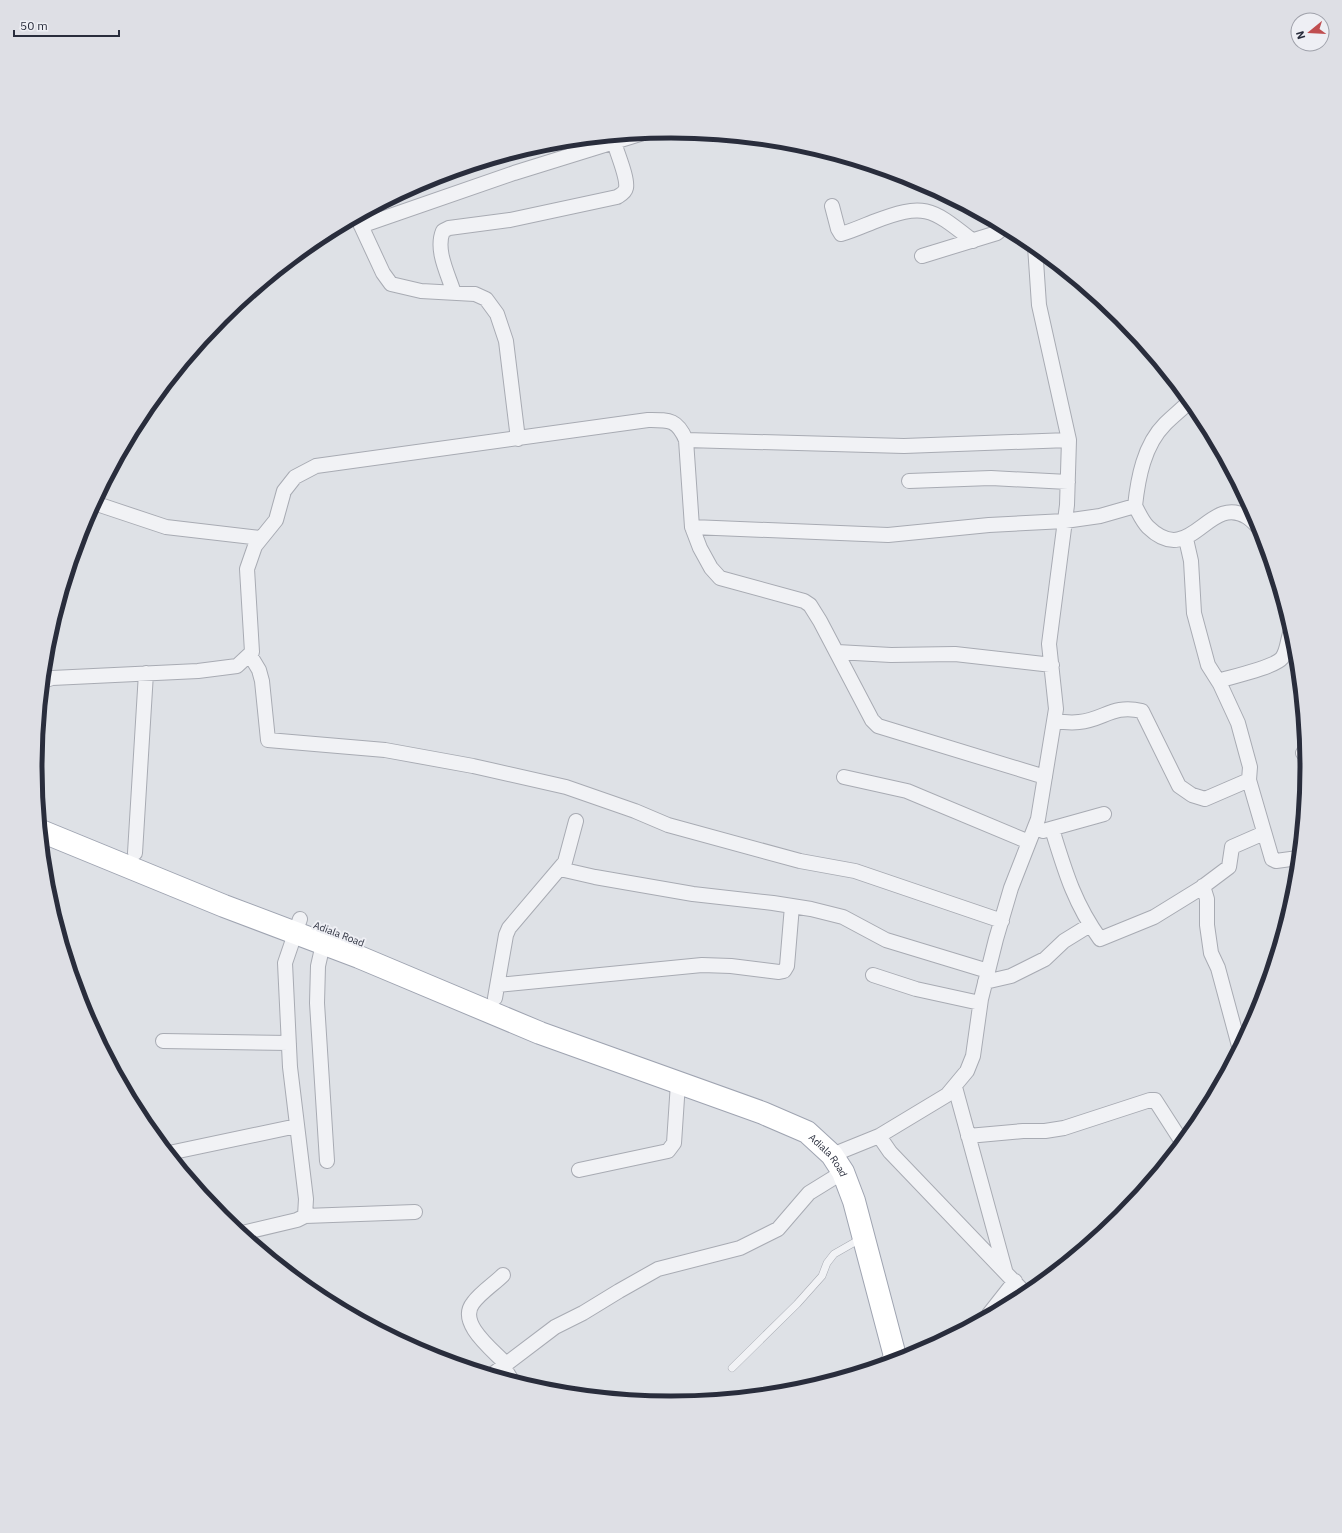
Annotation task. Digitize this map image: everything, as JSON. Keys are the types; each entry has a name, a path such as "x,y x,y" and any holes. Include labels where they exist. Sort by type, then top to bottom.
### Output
{"main road":[{"name":"Adiala Road","path":"44,816 135,853 297,926 323,944 540,1033 763,1113 807,1132 838,1164 854,1201 895,1354"},
{"name":"Adiala Road","path":"45,833 297,926 497,992 633,1067"}],"street":[{"path":"518,439 506,341 497,314 486,299 475,294 421,291 391,284 383,273 359,221 621,140"},
{"path":"454,293 440,250 440,237 443,231 449,228 477,226 510,220 617,197 624,192 626,188 625,179 614,142"},
{"path":"832,206 838,229 841,234 892,215 920,209 947,220 973,241"},
{"path":"922,256 973,241 1000,231"},
{"path":"503,1275 473,1303 469,1314 470,1322 501,1368 555,1327 584,1313 658,1269 740,1248 778,1229 808,1193 838,1164 880,1136 947,1096 967,1071 973,1056 980,1003 986,977 1011,888 1038,819 1056,709 1049,644 1065,522 1069,440 1039,305 1036,255"},
{"path":"1185,405 1165,424 1150,444 1140,477 1135,506 1148,526 1161,537 1171,540 1186,538 1210,520 1226,513 1239,513 1248,517"},
{"path":"48,679 198,671 237,666 252,652 247,569 250,557 260,538 276,520 284,491 292,481 316,466 648,420 665,420 675,422 682,430 686,440 692,527 700,548 711,568 720,578 804,601 810,605 837,652 872,720 878,726 1045,777"},
{"path":"686,440 904,446 1069,440"},
{"path":"909,481 991,478 1068,482"},
{"path":"99,505 166,527 260,538"},
{"path":"692,527 888,535 989,525 1065,522 1100,516 1135,506"},
{"path":"1186,538 1191,561 1194,613 1208,665 1218,681 1234,714 1244,741 1250,767 1249,780 1272,859 1276,861 1293,859"},
{"path":"1218,681 1272,664 1281,659 1286,652 1288,644"},
{"path":"837,652 891,655 956,654 1052,665"},
{"path":"250,655 259,670 262,681 268,740 385,750 473,766 566,787 634,811 668,825 800,861 856,870 1002,921"},
{"path":"135,853 146,673"},
{"path":"1054,721 1080,722 1120,709 1132,708 1142,711 1179,786 1186,792 1205,799 1249,780"},
{"path":"844,777 907,791 1031,838 1052,829 1104,814"},
{"path":"576,821 565,862 509,928 506,935 497,992 702,965 731,966 779,972 784,971 787,966 792,906"},
{"path":"1052,829 1072,893 1090,925 1100,939 1154,917 1203,886 1229,867 1232,847 1264,833"},
{"path":"560,869 595,877 693,894 792,906 844,917 886,940 986,977 1011,976 1045,959 1064,941 1090,925"},
{"path":"1203,886 1207,899 1207,925 1211,953 1218,968 1237,1040"},
{"path":"297,926 285,964 289,1043 306,1199 305,1216"},
{"path":"323,944 318,966 317,1003 327,1161"},
{"path":"874,975 916,989 980,1003"},
{"path":"163,1041 289,1043"},
{"path":"579,1170 668,1151 674,1143 678,1082"},
{"path":"955,1087 968,1136 1010,1276 994,1306"},
{"path":"968,1136 1058,1129 1097,1118 1150,1100 1155,1100 1179,1137"},
{"path":"174,1152 297,1126"},
{"path":"880,1136 890,1152 1021,1288"},
{"path":"248,1232 297,1220 305,1216 415,1212"}],"lane":[{"path":"732,1368 797,1304 822,1276 826,1263 834,1254 864,1237"}]}
